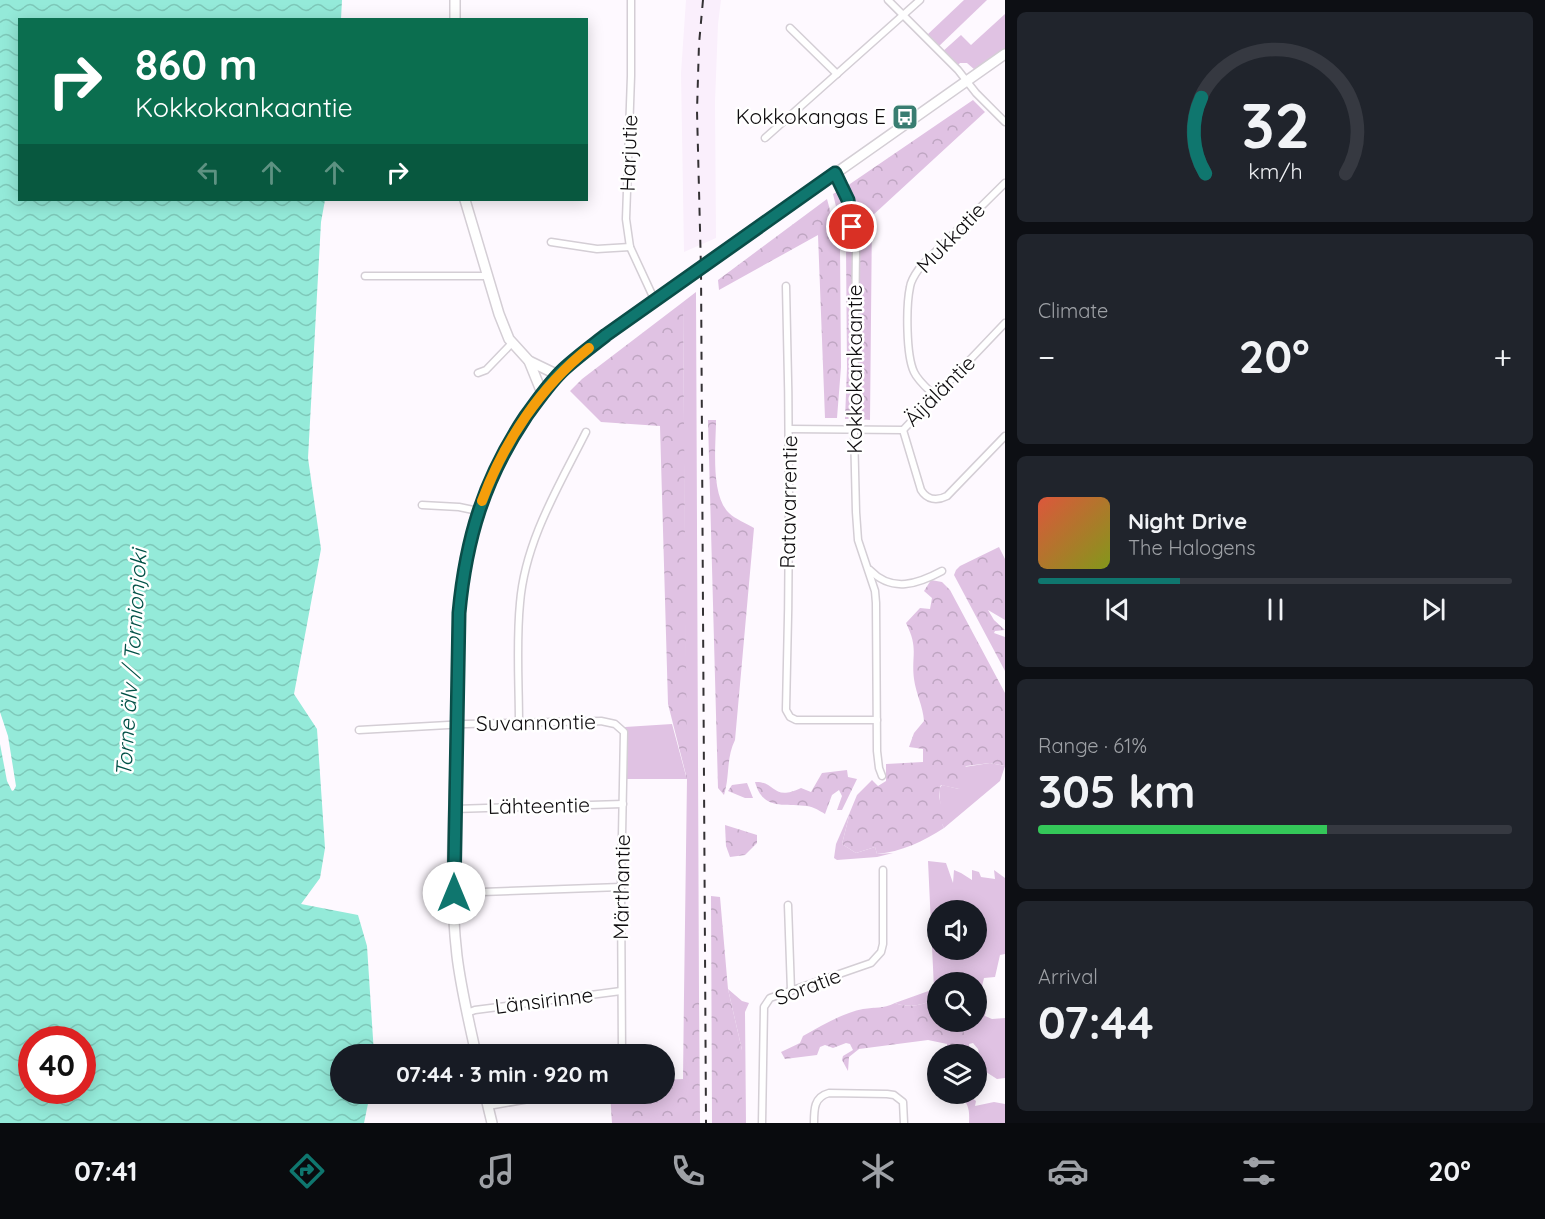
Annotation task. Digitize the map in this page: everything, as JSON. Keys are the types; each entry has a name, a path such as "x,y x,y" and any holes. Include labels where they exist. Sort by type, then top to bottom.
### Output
{"street":[{"path":"455,0 455,18"},
{"path":"621,0 631,1"},
{"path":"888,0 1005,122"},
{"path":"765,138 920,0"},
{"name":"Harjutie","path":"631,1 626,219 630,247 655,301"},
{"path":"790,28 837,74"},
{"path":"474,1044 457,958 454,893 459,613 462,575 478,511 497,463 542,393 558,375 601,339 1005,54"},
{"name":"Kokkokankaantie","path":"835,173 848,200 856,247 854,429 857,529 875,591 877,751 882,776"},
{"name":"Mukkatie","path":"936,397 915,375 910,363 907,350 910,287 914,275 921,266 1005,183"},
{"path":"465,201 499,314 512,343 529,361 558,375"},
{"path":"550,242 597,249 630,247"},
{"path":"365,276 487,276"},
{"name":"Ratavarrentie","path":"786,286 790,429 786,710 790,717 796,720 877,720"},
{"name":"Äijäläntie","path":"790,429 903,430 1004,325"},
{"path":"478,373 486,370 512,343"},
{"path":"529,361 542,393"},
{"path":"903,430 921,490 931,499 941,499 947,496 1005,436"},
{"path":"519,724 519,613 527,567 541,521 586,432"},
{"path":"422,505 459,507 478,511"},
{"path":"867,568 880,579 901,586 922,582 942,571"},
{"name":"Suvannontie","path":"359,730 601,721 615,724"},
{"name":"Märthantie","path":"615,724 624,732 621,887 622,1044"},
{"name":"Lähteentie","path":"454,809 623,804"},
{"name":"Soratie","path":"762,1123 762,1013 764,1007 770,999 871,963 877,958 883,944 883,870"},
{"path":"454,893 621,887"},
{"path":"788,905 791,991"},
{"name":"Länsirinne","path":"467,1013 475,1010 621,991"},
{"path":"814,1123 815,1105 824,1095 887,1094 901,1100 904,1107 904,1123"},
{"path":"492,1123 488,1106 500,1104"}],"shaded area":[{"path":"686,0 721,0 715,102 716,238 684,252 681,73"}],"green space":[{"path":"964,0 987,0 937,48 926,36"},
{"path":"1005,14 1005,49 975,70 967,63 960,63 956,67 941,53 961,35 971,45"},
{"path":"973,100 985,112 872,216 870,420 859,419 860,247 852,198 847,186"},
{"path":"840,190 852,248 852,419 845,419 846,247 833,194"},
{"path":"827,199 840,247 841,367 837,418 825,418 818,235 719,290 718,280"},
{"path":"696,292 699,995 684,995 687,779 625,779 625,727 672,724 686,776 683,302"},
{"path":"683,302 687,779 668,704 660,426 601,422 570,391 582,379"},
{"path":"708,420 716,420 715,469 723,505 731,515 754,528 735,740 730,754 724,795 718,788"},
{"path":"999,547 1005,559 1005,620 988,610 994,620 1005,630 994,633 1005,637 1005,671 954,575 960,566"},
{"path":"931,580 942,582 950,590 1005,693 1005,766 990,763 966,766 964,769 980,772 970,784 959,789 941,785 939,795 944,828 936,833 895,851 877,854 875,847 856,853 842,844 857,795 872,780 878,786 886,781 886,764 923,762 923,749 909,747 914,733 924,721 914,679 912,639 906,623 920,608 930,609 932,598 924,591"},
{"path":"990,763 1005,766 1000,781 944,828 939,789 942,785 959,789 964,767"},
{"path":"847,770 848,777 857,779 842,810 837,810 842,796 839,790 832,795 825,814 810,807 769,802 763,798 755,782 767,784 779,792 792,792 801,788 811,792 822,773"},
{"path":"747,783 753,798 745,798 728,791 732,785"},
{"path":"850,812 842,844 856,853 875,847 877,854 893,853 877,857 837,860 834,858 836,844"},
{"path":"725,825 757,835 757,843 745,855 730,857 726,846"},
{"path":"928,861 946,863 953,883 954,870 972,880 972,870 979,872 981,877 995,879 994,870 1005,878 1005,954 1000,955 995,977 987,978 987,972 933,972 933,960 987,960 987,900 930,900"},
{"path":"711,896 720,897 728,989 742,1050 742,1123 712,1123"},
{"path":"728,989 742,1001 749,1003 745,1012 746,1123 742,1123 742,1050"},
{"path":"927,992 927,1002 911,1006 895,1003"},
{"path":"684,995 699,995 700,1123 612,1123 611,1104 675,1104 675,1079 683,1079"},
{"path":"895,1003 906,1006 927,1003 927,1032 964,1032 964,1044 947,1044 928,1040 859,1049 849,1057 848,1071 842,1060 843,1056 853,1050 850,1044 846,1043 833,1048 825,1045 820,1047 817,1055 785,1059 781,1052 800,1043 803,1036 847,1014"},
{"path":"987,1017 992,1019 1005,1018 1005,1078 997,1079 987,1073 987,1044 962,1044 964,1033 987,1032"},
{"path":"994,1102 1005,1104 1005,1123 969,1123 966,1104 975,1104 975,1106"}],"water":[{"name":"Torne älv / Tornionjoki","path":"0,0 342,0 341,18 18,18 18,201 325,201 321,222 308,458 321,549 294,694 317,729 325,848 320,878 301,904 358,915 367,946 373,1044 330,1044 330,1104 368,1104 364,1123 0,1123 0,744 7,781 12,791 16,786 8,736 0,712"}],"railway":[{"path":"703,0 697,111 701,269 706,1123"}],"slow traffic":[{"path":"482,501 497,463 542,393 564,369 589,348"}],"place":[{"name":"Kokkokangas E","path":"905,117"}],"route":[{"path":"454,893 454,809 462,575 467,550 486,488 510,441 542,393 578,357 835,173 848,200 852,227"}]}
